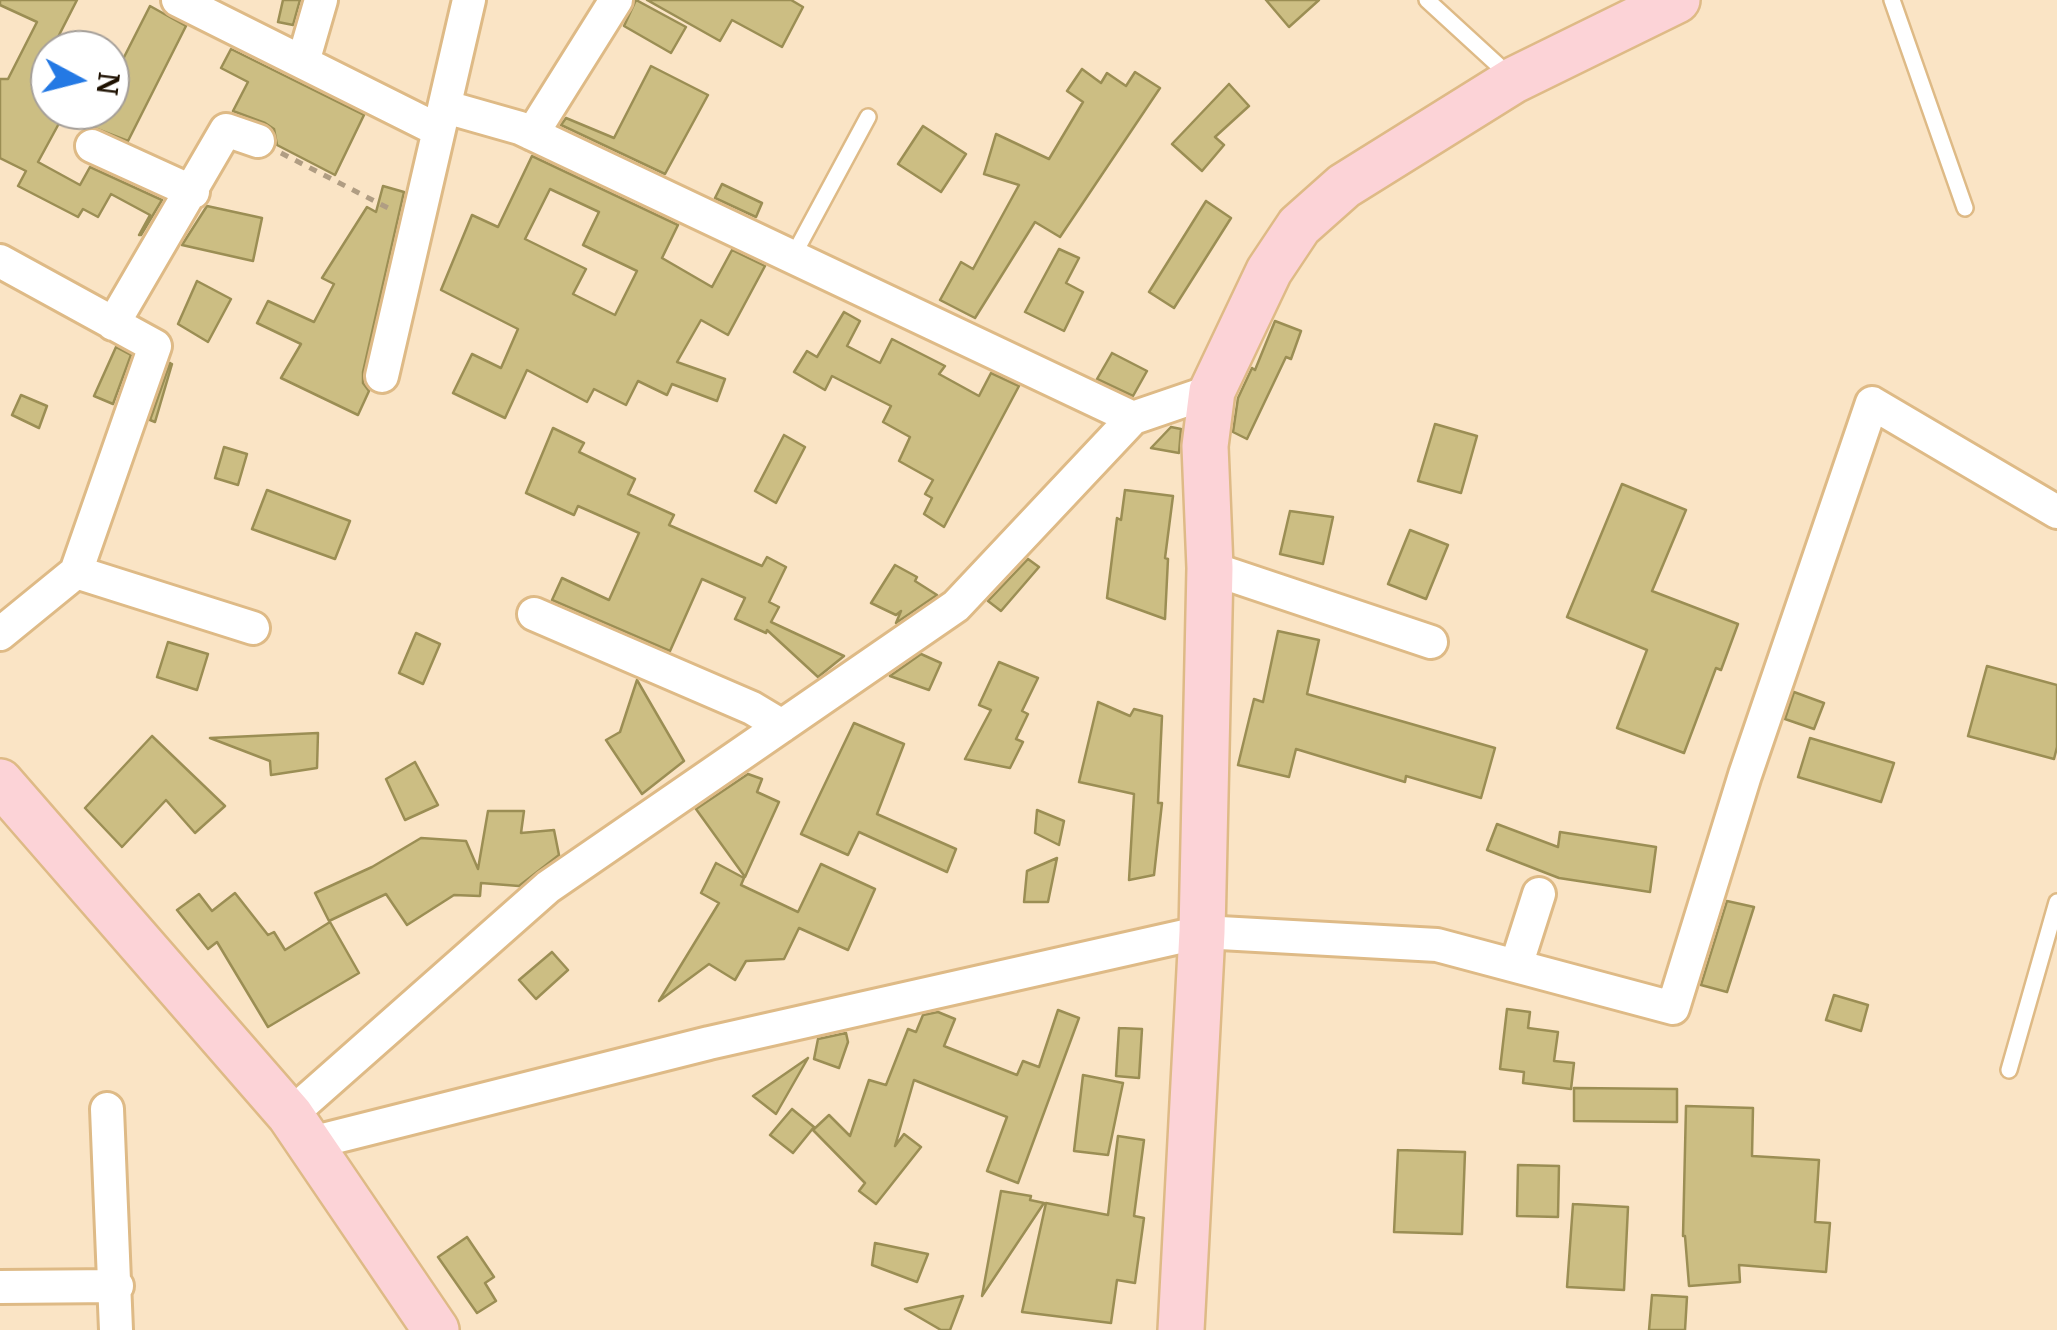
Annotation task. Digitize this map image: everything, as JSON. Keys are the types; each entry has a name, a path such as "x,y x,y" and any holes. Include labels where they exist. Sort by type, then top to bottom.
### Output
{"street":[{"path":"178,0 303,62 442,119 532,134 1132,418"},
{"path":"303,62 322,0"},
{"path":"382,376 470,0"},
{"path":"532,134 616,0"},
{"path":"1181,1330 1202,932 1210,568 1205,446 1212,391 1268,271 1299,226 1344,186 1514,80 1678,0"},
{"path":"113,324 226,130 258,141"},
{"path":"92,146 193,192"},
{"path":"0,260 155,346 76,572 0,634"},
{"path":"300,1129 548,887 956,606 1132,418 1212,391"},
{"path":"300,1129 708,1043 1202,932 1437,945 1673,1008 1745,776 1872,403 2057,512"},
{"path":"1210,568 1430,642"},
{"path":"76,572 253,628"},
{"path":"534,614 752,708 782,726"},
{"path":"0,782 300,1129 436,1330"},
{"path":"1516,966 1539,894"},
{"path":"107,1109 116,1330"},
{"path":"0,1287 117,1286"}],"lane":[{"path":"1427,0 1514,80"},
{"path":"1892,0 1965,208"},
{"path":"792,258 868,117"},
{"path":"2009,1070 2057,902"}],"path":[{"path":"258,141 416,223"}],"building":[{"path":"0,0 77,0 62,30 33,30 37,22 0,5"},
{"path":"283,0 300,0 293,25 278,22"},
{"path":"636,0 686,27 671,53 624,26"},
{"path":"647,0 791,0 803,7 782,47 732,20 720,41"},
{"path":"1266,0 1319,0 1289,27"},
{"path":"150,6 186,26 128,141 99,130 130,130 130,45"},
{"path":"30,36 30,130 55,130 38,162 80,185 90,167 162,200 141,235 150,215 111,194 98,217 83,209 78,217 18,186 26,171 0,158 0,79 8,79"},
{"path":"231,49 364,115 335,175 277,145 274,129 265,123 233,111 248,82 221,68"},
{"path":"651,66 708,95 665,174 561,125 566,118 614,138"},
{"path":"1082,69 1101,83 1107,73 1126,86 1135,72 1160,88 1060,237 1035,222 975,318 940,300 961,262 973,269 1019,185 984,174 996,134 1049,159 1083,102 1067,91"},
{"path":"1229,84 1249,106 1215,137 1224,145 1202,171 1172,144"},
{"path":"923,126 966,154 941,192 898,164"},
{"path":"532,156 678,225 662,258 712,287 732,250 765,266 728,335 701,320 677,362 725,379 717,401 672,384 667,395 638,381 626,405 594,389 587,402 527,370 505,418 453,393 472,354 501,368 518,329 441,290 472,215 498,227","holes":["550,189 599,212 583,245 637,271 615,315 573,294 586,269 525,239"]},
{"path":"722,184 762,203 756,217 715,198"},
{"path":"383,186 404,192 363,372 363,383 369,391 358,415 281,378 301,344 257,323 268,301 314,322 334,284 322,278 367,207 376,212"},
{"path":"1206,201 1231,218 1174,308 1149,292"},
{"path":"207,206 262,218 253,261 182,245"},
{"path":"1059,249 1079,258 1066,283 1083,292 1064,331 1025,312"},
{"path":"197,281 231,299 208,342 178,324"},
{"path":"844,312 860,321 847,346 880,363 892,339 945,366 939,374 979,396 991,373 1019,386 944,527 924,514 932,498 925,494 933,480 899,461 910,437 883,422 891,406 832,376 825,390 794,372 807,351 817,357"},
{"path":"1275,321 1301,331 1291,359 1286,357 1247,439 1233,432 1238,398 1252,368 1255,370"},
{"path":"116,347 131,355 113,404 94,396"},
{"path":"1112,353 1147,371 1133,396 1097,379"},
{"path":"172,364 155,422 150,420"},
{"path":"21,395 47,406 39,428 12,415"},
{"path":"1435,424 1477,436 1461,493 1418,481"},
{"path":"1171,427 1181,429 1179,453 1151,448"},
{"path":"553,428 584,443 579,452 635,479 628,494 674,515 669,525 762,566 767,557 786,567 769,602 779,607 771,622 844,656 818,677 767,630 766,633 735,619 745,598 702,579 670,651 552,600 562,578 609,600 639,533 578,506 574,515 526,493"},
{"path":"784,435 805,447 776,503 755,491"},
{"path":"224,447 247,454 238,485 215,478"},
{"path":"1622,484 1686,510 1652,591 1738,624 1721,670 1716,668 1684,753 1617,728 1647,650 1567,617"},
{"path":"267,490 350,521 335,559 252,529"},
{"path":"1125,490 1173,496 1165,558 1165,619 1107,598 1117,518 1121,520"},
{"path":"1290,511 1333,517 1323,564 1280,554"},
{"path":"1410,530 1448,545 1426,599 1388,584"},
{"path":"1028,559 1039,567 1001,611 988,601"},
{"path":"895,565 917,577 915,581 937,595 896,623 901,611 896,615 871,603"},
{"path":"1278,631 1319,640 1307,694 1495,748 1481,798 1406,776 1405,782 1296,749 1289,777 1238,765 1254,699 1263,702"},
{"path":"416,633 440,644 423,684 399,673"},
{"path":"168,642 208,654 197,690 157,677"},
{"path":"921,654 941,663 929,690 890,676"},
{"path":"999,662 1038,678 1022,711 1028,714 1016,739 1023,742 1010,768 965,759 991,710 979,705"},
{"path":"1987,666 2057,685 2054,759 1968,736"},
{"path":"637,680 684,761 642,794 606,740 620,732"},
{"path":"1794,692 1824,703 1814,729 1785,719"},
{"path":"1098,702 1130,716 1134,709 1162,716 1158,803 1162,803 1154,875 1129,880 1134,794 1079,782"},
{"path":"854,723 904,744 877,814 956,849 947,872 859,832 848,855 801,834"},
{"path":"318,733 317,768 271,775 270,761 210,738"},
{"path":"152,736 225,806 195,833 166,800 122,847 85,808"},
{"path":"1810,738 1894,763 1881,802 1798,777"},
{"path":"415,762 438,805 405,820 386,779"},
{"path":"748,774 762,779 757,792 779,802 745,877 696,809"},
{"path":"1037,810 1064,821 1059,845 1035,833"},
{"path":"488,811 524,811 521,833 554,830 559,855 519,886 481,883 480,896 454,895 407,925 386,894 329,921 315,893 372,867 421,838 466,841 478,869"},
{"path":"1497,824 1558,847 1560,832 1656,847 1650,892 1559,878 1487,850"},
{"path":"1057,858 1048,902 1024,902 1027,871"},
{"path":"716,863 744,878 741,885 798,912 821,864 875,889 848,950 799,928 784,959 746,961 735,980 709,964 659,1001 719,903 701,893"},
{"path":"235,893 268,935 274,932 285,950 330,922 359,973 268,1027 217,942 208,949 177,910 199,894 212,911"},
{"path":"1727,901 1754,907 1727,992 1701,985"},
{"path":"552,952 568,970 536,999 519,980"},
{"path":"1834,995 1868,1005 1861,1031 1826,1020"},
{"path":"1507,1009 1530,1012 1528,1028 1558,1032 1554,1061 1574,1063 1571,1089 1523,1083 1524,1072 1500,1069"},
{"path":"1058,1010 1079,1018 1018,1183 987,1171 1007,1117 914,1080 895,1146 904,1134 921,1147 876,1204 859,1191 865,1183 813,1130 829,1115 850,1136 869,1080 886,1085 908,1029 916,1032 923,1015 938,1012 955,1019 944,1046 1017,1075 1023,1061 1039,1067"},
{"path":"1119,1028 1142,1029 1139,1078 1116,1076"},
{"path":"846,1033 848,1042 839,1068 814,1059 818,1039"},
{"path":"808,1058 776,1114 753,1096"},
{"path":"1083,1075 1123,1083 1108,1155 1074,1151"},
{"path":"1574,1088 1677,1089 1677,1122 1574,1121"},
{"path":"1686,1106 1753,1108 1752,1156 1819,1160 1815,1222 1830,1223 1826,1272 1739,1265 1740,1282 1689,1286 1683,1236"},
{"path":"792,1109 814,1127 793,1153 770,1135"},
{"path":"1118,1136 1144,1140 1134,1216 1144,1218 1135,1283 1117,1280 1111,1323 1022,1312 1046,1203 1108,1215"},
{"path":"1398,1150 1465,1152 1462,1234 1394,1232"},
{"path":"1518,1165 1559,1166 1558,1217 1517,1216"},
{"path":"1001,1191 1031,1196 1030,1200 1044,1203 982,1296"},
{"path":"1573,1204 1628,1207 1624,1290 1567,1287"},
{"path":"467,1237 494,1277 485,1283 496,1301 477,1313 438,1257"},
{"path":"875,1243 928,1254 917,1282 872,1265"},
{"path":"1652,1295 1687,1297 1685,1330 1649,1330"},
{"path":"963,1296 950,1330 941,1330 905,1309"}]}
